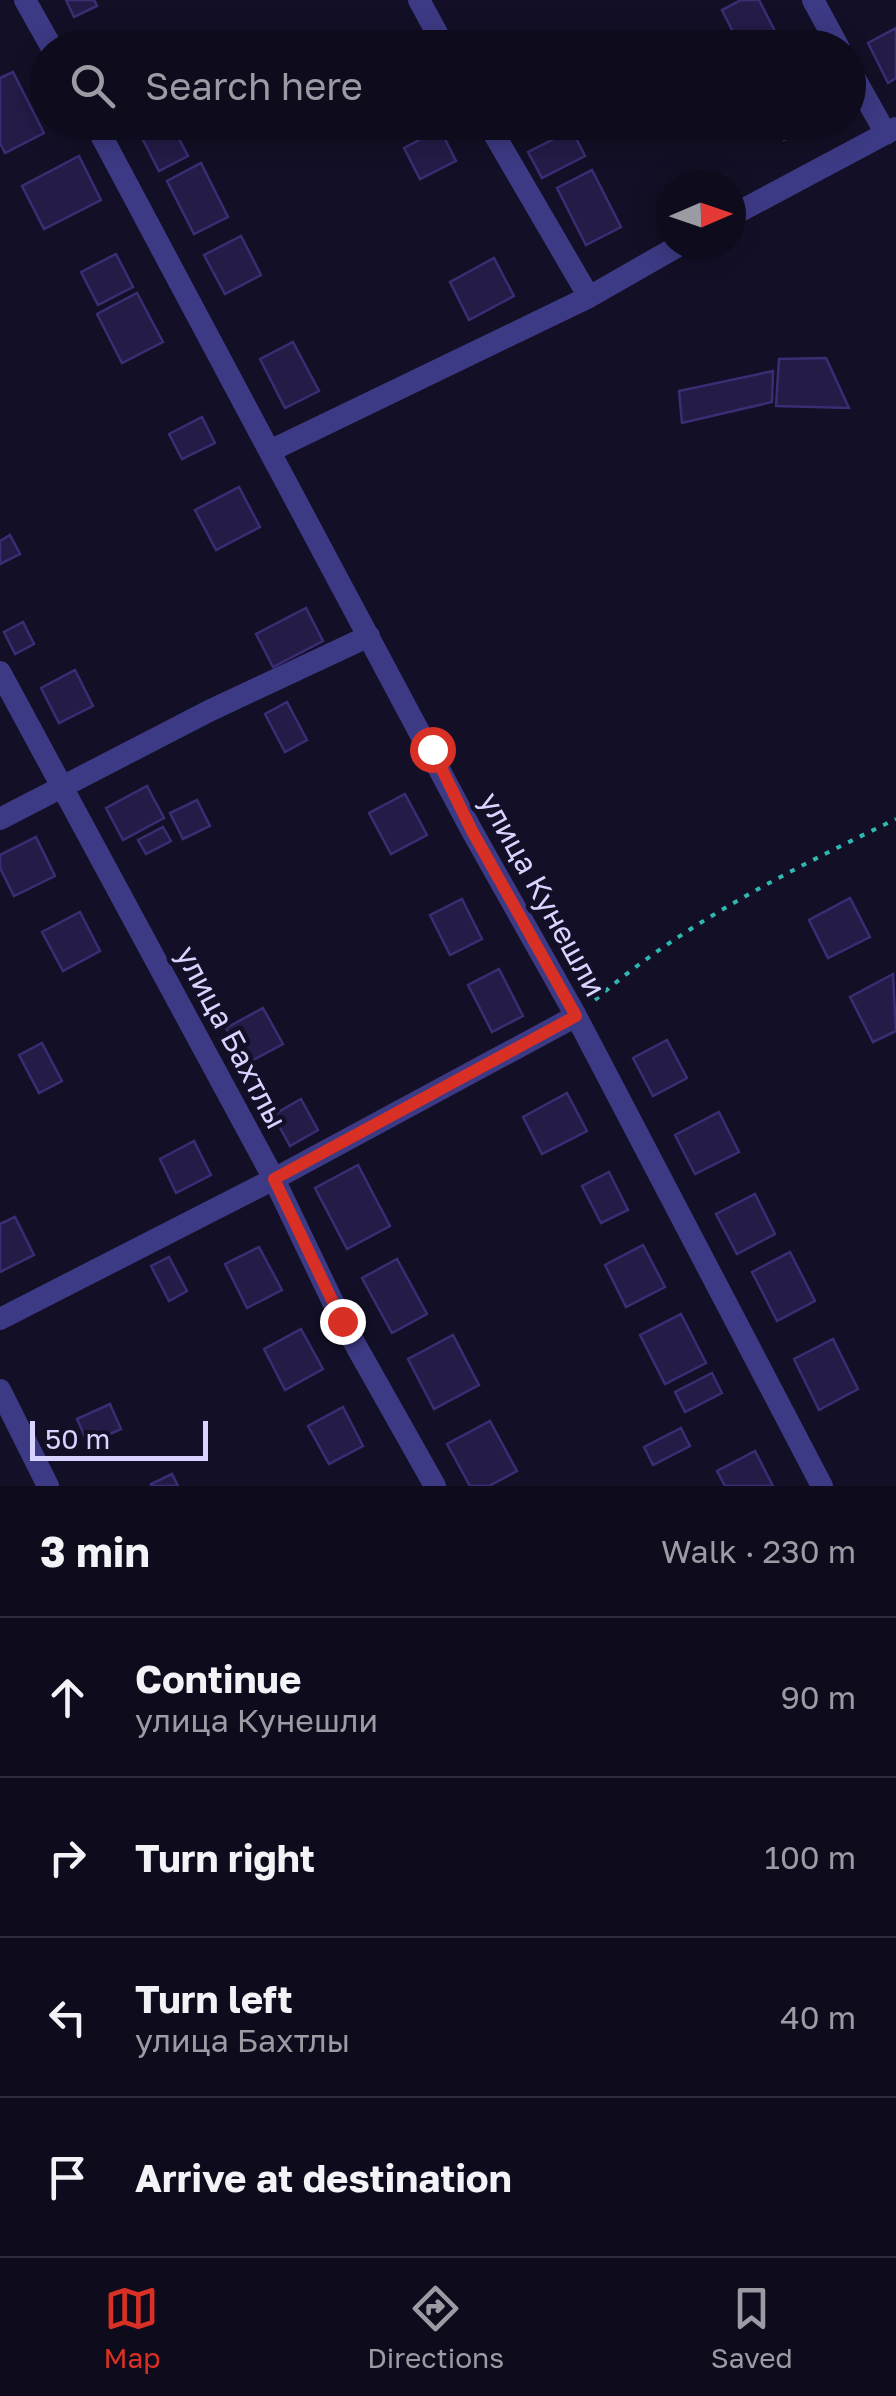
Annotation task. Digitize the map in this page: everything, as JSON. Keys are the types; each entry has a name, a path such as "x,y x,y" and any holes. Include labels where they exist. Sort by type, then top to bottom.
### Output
{"street":[{"path":"25,0 42,30"},
{"path":"419,0 435,30"},
{"path":"813,0 829,30"},
{"path":"746,208 891,131 866,93"},
{"name":"улица Кунешли","path":"104,140 576,1016 822,1486"},
{"path":"497,140 589,297"},
{"path":"272,450 589,297 656,259"},
{"path":"0,819 369,636"},
{"name":"улица Бахтлы","path":"0,672 274,1179 342,1321 434,1486"},
{"path":"0,1319 274,1179 576,1016"},
{"path":"0,1390 48,1486"}],"path":[{"path":"576,1016 647,955 809,862 896,818"}],"building":[{"path":"66,0 94,0 97,6 74,17"},
{"path":"741,0 759,0 774,30 732,30 722,10"},
{"path":"896,28 896,78 888,83 868,43"},
{"path":"13,72 30,105 30,140 5,153 0,143 0,78"},
{"path":"143,140 180,140 188,156 159,171"},
{"path":"419,140 446,140 456,161 420,179 404,148"},
{"path":"552,140 577,140 585,156 542,178 528,152"},
{"path":"79,156 101,200 44,229 22,186"},
{"path":"201,163 228,217 194,234 167,181"},
{"path":"592,170 621,227 586,245 557,188"},
{"path":"241,236 261,275 225,294 204,255"},
{"path":"116,254 133,287 98,305 81,272"},
{"path":"494,258 514,296 469,320 450,282"},
{"path":"137,293 163,342 122,363 97,314"},
{"path":"293,342 319,391 285,408 260,359"},
{"path":"826,358 849,408 776,406 779,359"},
{"path":"773,371 772,402 682,423 679,391"},
{"path":"202,417 215,443 182,459 169,434"},
{"path":"239,487 260,527 216,550 195,510"},
{"path":"10,535 20,554 0,564 0,541"},
{"path":"306,608 323,641 273,667 256,634"},
{"path":"23,622 34,644 15,654 4,632"},
{"path":"75,670 93,706 59,723 41,688"},
{"path":"287,702 307,740 285,752 265,714"},
{"path":"147,786 164,818 123,840 106,808"},
{"path":"405,794 427,835 391,854 369,813"},
{"path":"197,800 210,826 183,839 170,813"},
{"path":"163,827 171,841 146,854 138,840"},
{"path":"36,837 55,876 14,896 0,868 0,855"},
{"path":"850,898 870,937 828,958 809,920"},
{"path":"462,899 482,939 450,955 430,915"},
{"path":"80,912 100,951 63,971 42,932"},
{"path":"499,969 523,1016 492,1032 468,985"},
{"path":"893,974 896,1031 873,1042 850,997"},
{"path":"263,1008 283,1044 246,1064 226,1028"},
{"path":"667,1040 687,1078 653,1096 633,1058"},
{"path":"42,1043 62,1081 39,1093 19,1055"},
{"path":"567,1093 587,1131 542,1154 523,1117"},
{"path":"301,1099 318,1130 290,1146 273,1115"},
{"path":"719,1112 739,1152 695,1174 675,1135"},
{"path":"194,1141 211,1175 176,1193 160,1159"},
{"path":"358,1165 390,1226 347,1249 315,1188"},
{"path":"609,1172 628,1210 601,1223 582,1186"},
{"path":"755,1194 775,1234 737,1254 716,1214"},
{"path":"15,1217 34,1255 0,1272 0,1224"},
{"path":"643,1245 665,1287 626,1307 605,1265"},
{"path":"259,1247 282,1290 247,1308 225,1264"},
{"path":"790,1252 815,1301 777,1321 752,1272"},
{"path":"169,1257 187,1291 169,1301 151,1266"},
{"path":"397,1259 427,1314 392,1333 362,1278"},
{"path":"681,1314 706,1363 665,1384 640,1335"},
{"path":"301,1329 323,1369 285,1390 264,1349"},
{"path":"453,1335 479,1385 434,1409 408,1359"},
{"path":"833,1339 858,1389 819,1410 794,1359"},
{"path":"712,1373 722,1393 685,1412 675,1392"},
{"path":"110,1404 121,1429 88,1444 77,1419"},
{"path":"343,1407 363,1446 329,1464 308,1426"},
{"path":"490,1421 517,1471 489,1486 470,1486 447,1444"},
{"path":"681,1428 690,1446 653,1465 644,1447"},
{"path":"755,1451 773,1486 725,1486 717,1471"},
{"path":"172,1474 178,1486 151,1486 151,1484"}],"route":[{"path":"342,1321 274,1179 576,1016 472,831 432,749"}]}
